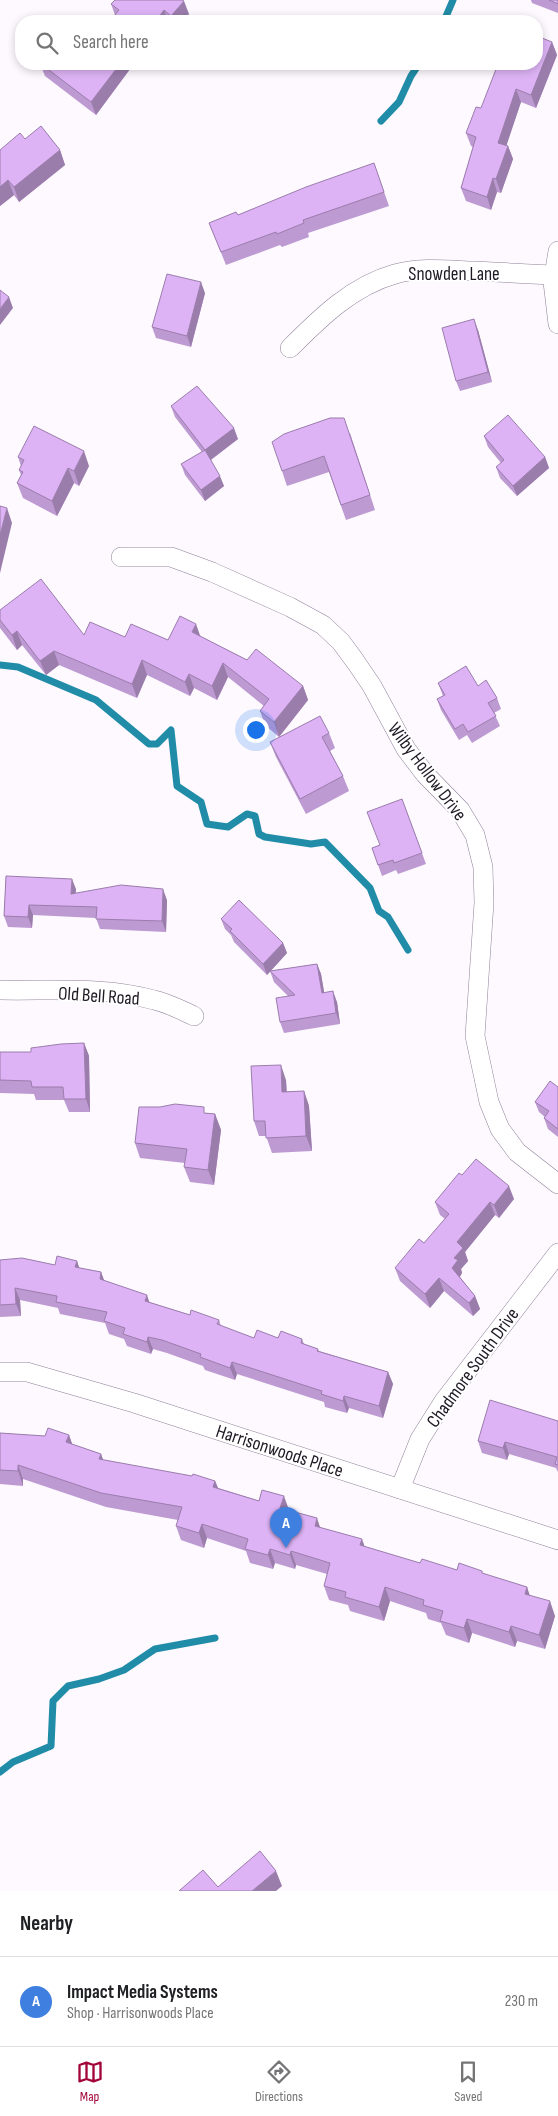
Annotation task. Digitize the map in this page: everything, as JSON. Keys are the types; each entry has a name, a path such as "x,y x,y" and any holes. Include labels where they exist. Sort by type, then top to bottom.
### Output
{"street":[{"path":"558,251 554,275 558,324"},
{"name":"Snowden Lane","path":"290,348 322,316 346,298 374,282 394,274 415,270 440,269 554,275"},
{"name":"Wilby Hollow Drive","path":"121,557 171,557 212,572 281,603 323,625 341,642 355,660 372,686 406,749 425,774 460,810 475,836 484,867 484,903 476,1036 489,1102 500,1129 517,1152 558,1184"},
{"name":"Old Bell Road","path":"0,990 98,991 131,994 156,1000 194,1016"},
{"name":"Chadmore South Drive","path":"400,1489 420,1439 444,1401 558,1252"},
{"name":"Harrisonwoods Place","path":"0,1372 27,1372 125,1401 558,1540"}],"building":[{"path":"115,0 184,1 172,15 164,10 160,15 115,15 119,10 111,4"},
{"path":"549,0 558,0 558,4"},
{"path":"543,38 552,42 543,65"},
{"path":"49,70 115,70 91,102"},
{"path":"496,70 541,70 531,95 516,89 498,143 508,146 496,179 493,178 487,197 461,188 476,137 466,133 476,107 481,108"},
{"path":"41,126 60,150 14,187 8,180 0,187 0,150 20,133 25,139"},
{"path":"374,163 384,192 303,220 304,223 277,234 276,232 221,252 209,223 236,212 238,215 306,187"},
{"path":"167,274 201,282 187,336 152,327"},
{"path":"0,290 9,297 0,309"},
{"path":"474,319 488,372 456,381 442,328"},
{"path":"197,386 234,428 205,450 171,406"},
{"path":"508,415 545,457 513,486 496,467 504,460 484,436"},
{"path":"330,418 344,418 370,495 341,505 324,456 282,471 272,442 284,434"},
{"path":"34,426 84,451 74,471 68,468 52,501 17,483 23,472 19,470 24,460 18,457"},
{"path":"205,450 220,476 201,490 181,464"},
{"path":"0,506 7,508 0,535"},
{"path":"41,579 84,635 90,622 125,637 131,624 168,640 180,616 196,624 192,632 247,660 256,649 303,686 274,722 260,711 269,699 223,663 212,686 189,674 185,682 142,660 132,684 54,651 40,661 17,631 12,635 0,620 0,610"},
{"path":"466,666 478,686 486,680 497,698 488,703 496,716 468,732 463,724 455,729 437,699 445,695 438,683"},
{"path":"320,716 329,733 322,737 343,776 300,799 270,742"},
{"path":"402,799 422,853 394,863 393,860 378,865 372,848 380,845 367,812"},
{"path":"6,876 72,879 71,894 121,885 163,889 162,921 96,919 97,907 29,905 28,917 4,916"},
{"path":"239,900 283,943 263,964 230,931 232,929 221,919"},
{"path":"317,964 322,993 333,991 336,1013 280,1022 276,998 295,995 270,971"},
{"path":"84,1043 86,1099 64,1099 63,1087 32,1087 31,1081 0,1080 0,1052 31,1052 31,1048"},
{"path":"281,1065 282,1092 304,1091 306,1136 266,1138 265,1121 254,1121 251,1066"},
{"path":"550,1081 558,1087 558,1129 544,1118 549,1111 535,1102"},
{"path":"175,1104 204,1107 204,1113 215,1114 208,1170 184,1167 187,1149 135,1143 139,1107 160,1107"},
{"path":"476,1159 509,1186 494,1205 490,1202 457,1242 463,1248 454,1258 458,1260 452,1268 475,1296 469,1303 439,1278 425,1294 395,1268 419,1239 424,1243 449,1214 435,1202 459,1173 462,1175"},
{"path":"57,1256 77,1261 75,1267 101,1272 100,1279 147,1295 145,1301 190,1315 191,1310 219,1320 217,1324 254,1338 257,1330 278,1338 281,1331 302,1339 301,1343 318,1349 317,1351 388,1372 379,1406 344,1396 343,1401 321,1394 322,1391 232,1362 230,1368 200,1357 201,1354 162,1340 148,1337 147,1342 123,1334 125,1328 104,1321 107,1312 56,1302 57,1296 15,1288 16,1304 0,1305 0,1260 22,1258 55,1265"},
{"path":"490,1400 558,1421 558,1465 555,1464 557,1457 505,1442 503,1448 478,1441"},
{"path":"48,1428 69,1435 66,1442 101,1454 99,1459 192,1476 193,1474 215,1481 213,1487 259,1501 262,1490 284,1496 280,1508 317,1518 315,1526 362,1539 360,1545 420,1563 422,1559 457,1570 459,1563 482,1571 482,1573 527,1587 525,1594 550,1601 539,1635 511,1626 509,1632 467,1619 464,1628 440,1621 443,1611 423,1605 424,1600 385,1587 379,1607 345,1597 346,1592 324,1586 330,1563 291,1551 290,1555 270,1549 268,1555 245,1549 248,1539 202,1524 199,1533 176,1526 182,1507 101,1493 18,1465 18,1471 0,1470 0,1433 45,1436"},
{"path":"260,1851 276,1871 252,1891 179,1891 203,1870 218,1887"}],"waterway":[{"path":"447,15 453,0"},
{"path":"381,121 399,102 415,70"},
{"path":"0,665 18,667 96,700 149,744 157,744 171,730 177,786 201,802 207,824 228,827 247,814 255,816 259,834 265,837 311,844 325,842 370,888 379,911 388,917 408,950"},
{"path":"0,1772 13,1762 51,1746 53,1701 68,1686 99,1679 124,1670 155,1649 215,1638"}],"place":[{"name":"Impact Media Systems","path":"286,1548"}]}
